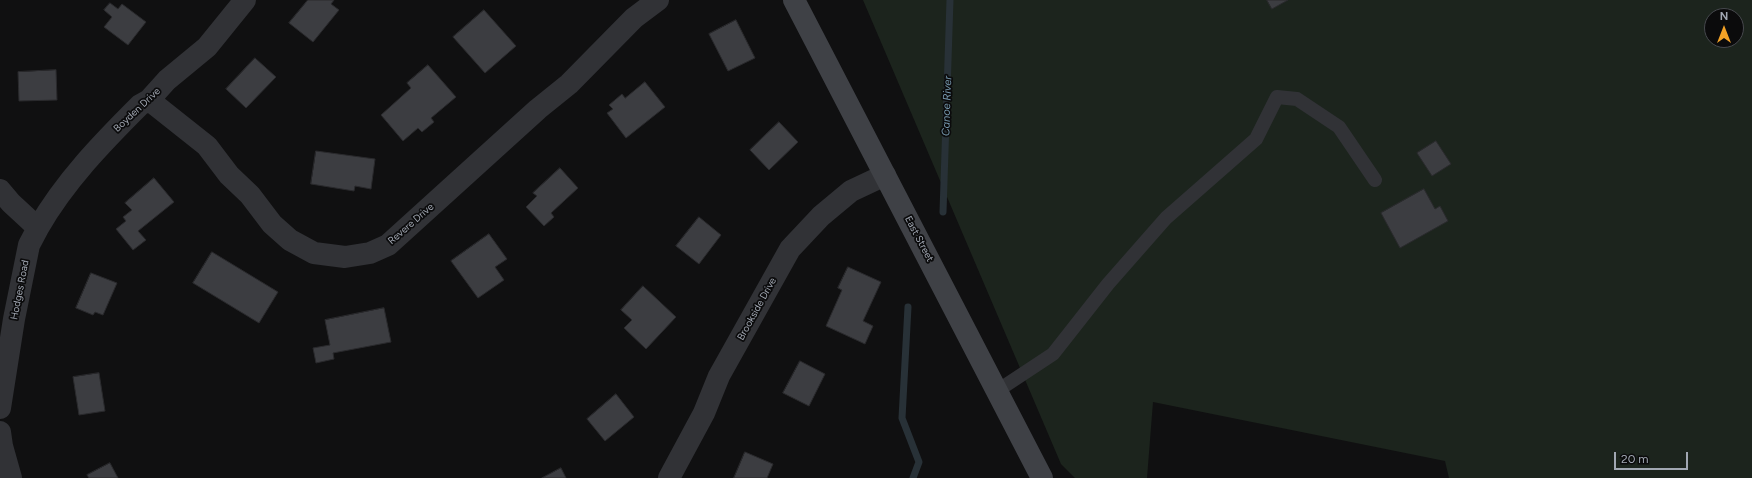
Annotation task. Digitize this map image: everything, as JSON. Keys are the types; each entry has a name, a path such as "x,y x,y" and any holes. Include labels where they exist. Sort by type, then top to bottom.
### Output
{"street":[{"name":"Boyden Drive","path":"38,228 91,154 140,105 149,100 167,80 207,47 245,0"},
{"name":"Revere Drive","path":"149,100 207,146 229,174 250,195 272,224 290,240 314,253 345,257 370,253 388,244 538,109 569,84 634,18 658,0"},
{"name":"East Street","path":"794,0 1042,478"},
{"name":"Brookside Drive","path":"669,478 704,413 719,376 790,249 821,216 851,191 885,174"},
{"path":"0,190 11,203 38,228"},
{"name":"Hodges Road","path":"0,408 14,319 29,244 38,228"},
{"path":"0,432 2,446 11,478"}],"lane":[{"path":"997,391 1053,354 1108,284 1166,218 1256,139 1277,97 1297,99 1340,127 1375,180"}],"shaded area":[{"path":"863,0 1752,0 1752,478 1449,478 1445,461 1153,402 1147,478 1075,478 1061,464"}],"building":[{"path":"308,0 334,0 331,4 339,10 313,42 289,23"},
{"path":"1267,0 1288,0 1272,9"},
{"path":"110,3 118,9 122,4 146,22 128,45 104,27 112,17 104,10"},
{"path":"484,10 516,46 485,73 453,37"},
{"path":"736,20 755,58 728,71 709,34"},
{"path":"255,58 276,77 246,108 226,89"},
{"path":"428,65 456,97 431,118 434,122 422,132 418,128 403,141 381,115 411,88 407,83"},
{"path":"56,70 57,100 19,101 18,72"},
{"path":"645,82 665,107 626,138 607,113 613,109 609,105 622,94 625,98"},
{"path":"779,122 798,142 769,170 750,150"},
{"path":"1436,141 1451,164 1432,176 1417,153"},
{"path":"316,151 375,159 371,189 355,186 354,191 311,184"},
{"path":"560,168 578,188 551,213 554,217 544,226 526,207 537,196 533,193"},
{"path":"154,178 174,202 138,231 146,240 133,250 116,229 126,221 123,217 132,210 125,203"},
{"path":"1424,189 1435,209 1440,206 1448,221 1400,248 1381,213"},
{"path":"699,217 721,235 699,264 676,246"},
{"path":"489,234 507,259 495,267 504,280 478,298 451,261"},
{"path":"212,252 278,292 259,323 193,283"},
{"path":"848,267 881,282 863,321 873,326 865,344 826,326 842,290 838,288"},
{"path":"91,273 117,283 103,315 95,312 93,315 76,308"},
{"path":"643,286 676,317 646,349 624,328 632,320 621,310"},
{"path":"384,308 391,342 333,353 334,359 316,363 313,348 330,345 325,320"},
{"path":"800,361 825,374 809,406 783,393"},
{"path":"99,373 105,411 79,415 73,377"},
{"path":"616,394 634,417 605,441 587,419"},
{"path":"745,452 773,464 767,478 734,478"},
{"path":"110,463 118,478 89,478 87,475"},
{"path":"561,468 566,478 542,478"}],"waterway":[{"name":"Canoe River","path":"943,212 950,0"},
{"name":"Canoe River","path":"908,307 902,418 919,462 913,478"}]}
